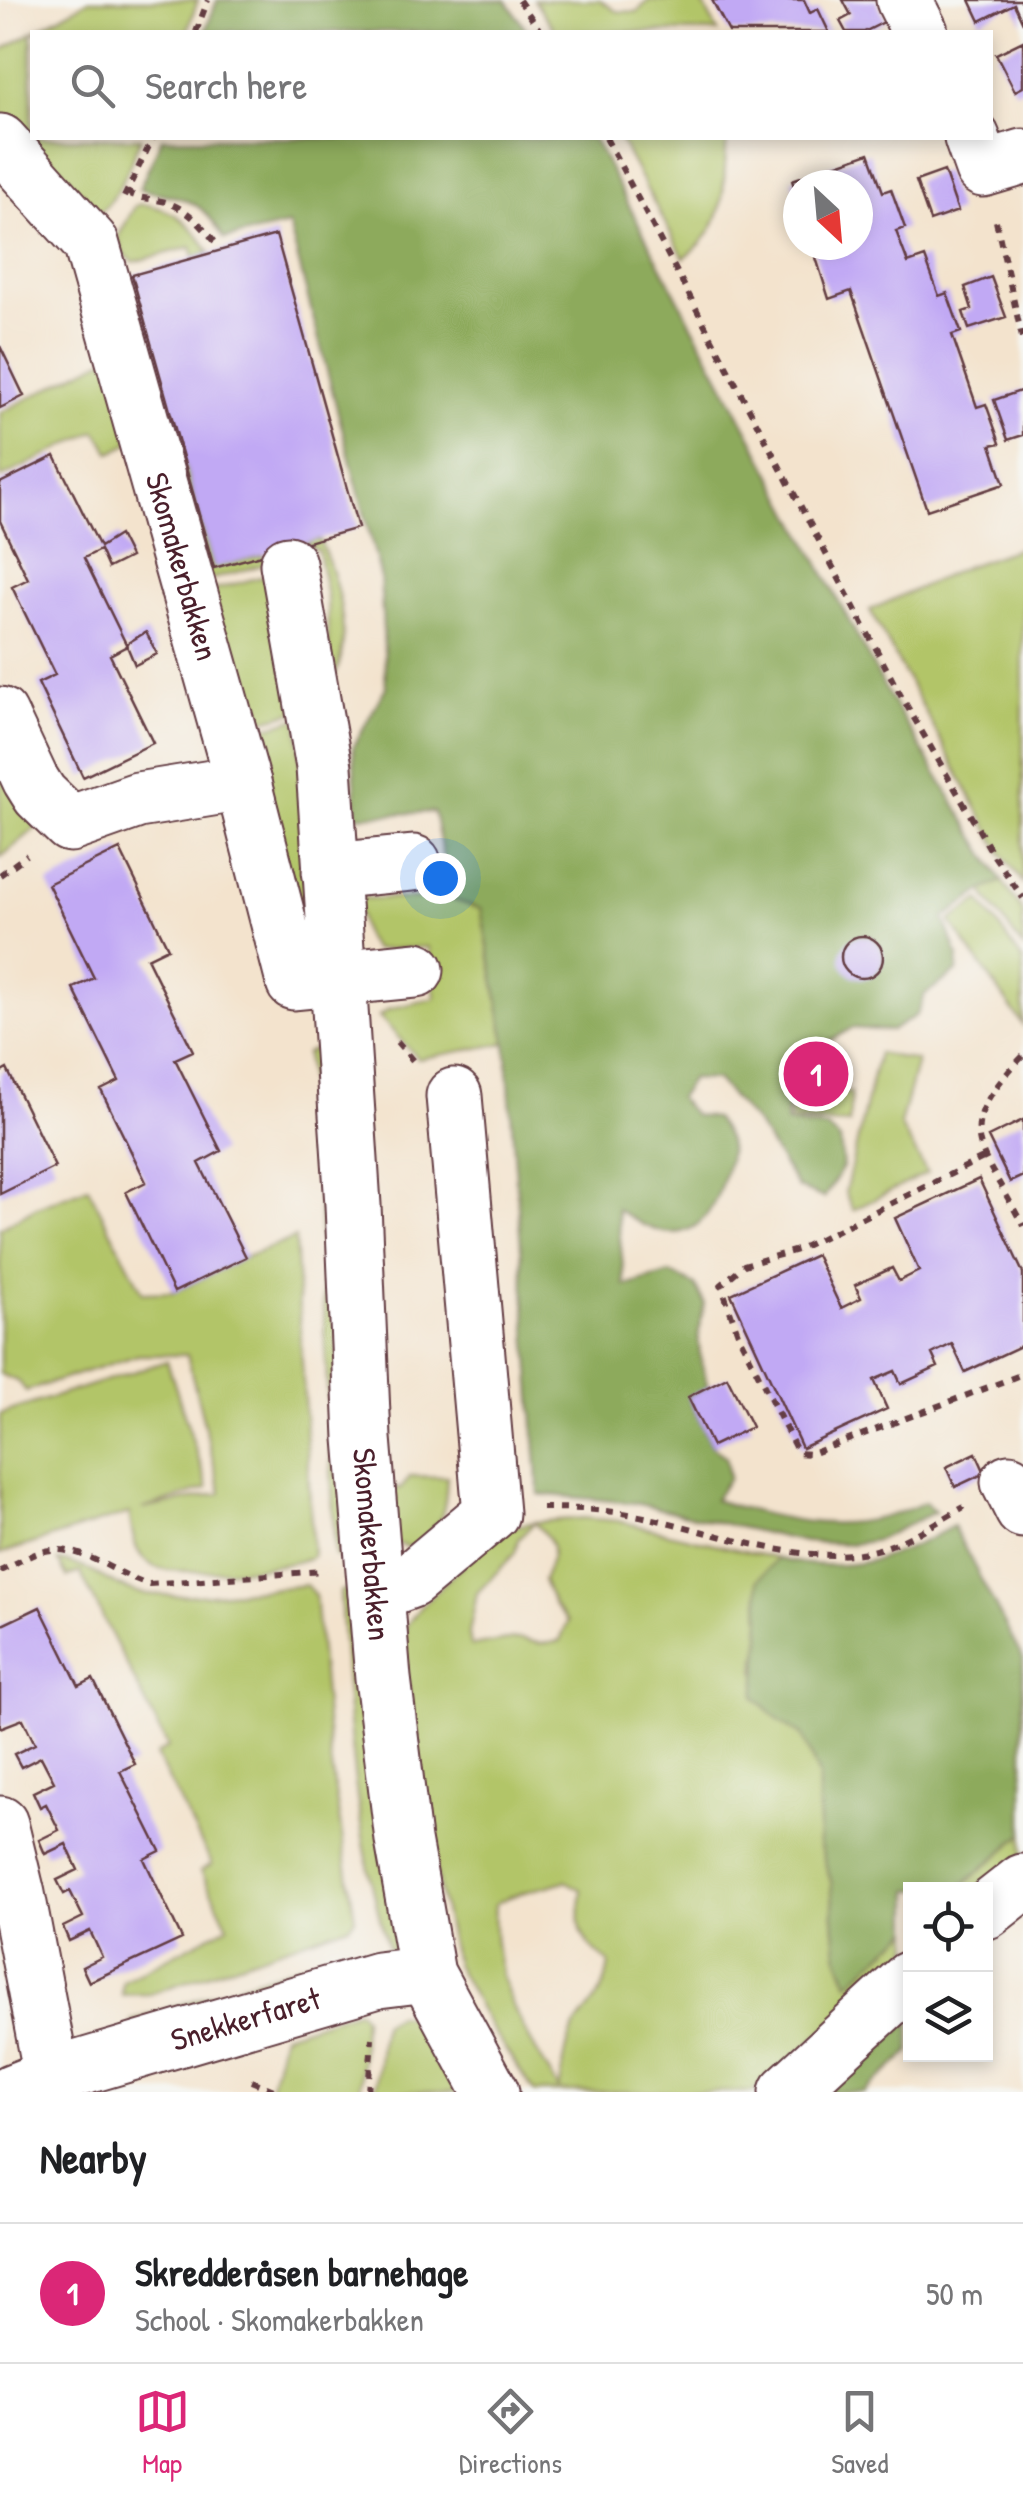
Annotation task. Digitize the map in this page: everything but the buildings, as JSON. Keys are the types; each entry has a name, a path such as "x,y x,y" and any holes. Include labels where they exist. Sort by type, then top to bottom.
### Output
{"street":[{"path":"904,0 919,30"},
{"name":"Skomakerbakken","path":"0,142 91,242 243,783 294,982 336,977"},
{"name":"Skomakerbakken","path":"288,564 320,735 375,1581 403,1840 427,1974 490,2092"},
{"path":"0,715 30,780 70,824 138,800 243,783"},
{"path":"330,871 413,863"},
{"path":"336,977 416,970"},
{"path":"375,1581 412,1580 491,1513 454,1096"},
{"path":"0,1824 18,1894 32,2084"},
{"path":"993,1906 1023,1882"},
{"name":"Snekkerfaret","path":"32,2084 378,1980 427,1974"},
{"path":"787,2092 903,1985"}],"path":[{"path":"197,30 208,0"},
{"path":"519,0 540,30"},
{"path":"91,242 113,217 153,140"},
{"path":"607,140 900,694 994,856 1023,898"},
{"path":"993,154 1023,342"},
{"path":"127,192 182,209 216,243"},
{"path":"1023,1056 989,1096 978,1135 983,1158 1023,1226"},
{"path":"983,1158 797,1250 744,1264 721,1285 739,1336 798,1454 811,1454 1023,1374"},
{"path":"491,1513 537,1508 619,1512 807,1552 848,1554 896,1543 1016,1496"},
{"path":"0,1571 50,1550 74,1553 149,1584 375,1581"},
{"path":"251,2081 279,2092"}],"green space":[{"path":"89,0 198,0 188,30 36,30"},
{"path":"217,0 506,0 527,30 206,30"},
{"path":"534,0 600,0 616,11 637,12 649,0 701,0 717,30 555,30"},
{"path":"30,34 30,140 140,140 117,191 95,216 0,118 0,51"},
{"path":"161,140 594,140 889,696 1002,881 944,918 958,956 957,972 925,994 917,1015 891,1031 852,1028 807,1054 790,1082 786,1123 827,1128 840,1140 843,1167 824,1198 798,1188 758,1126 716,1080 691,1079 678,1098 694,1115 714,1118 725,1134 729,1155 722,1182 704,1218 680,1232 651,1228 617,1209 625,1286 670,1273 695,1285 705,1304 699,1345 708,1387 688,1397 712,1446 726,1457 729,1478 714,1500 768,1515 820,1523 871,1520 925,1502 935,1512 877,1540 853,1544 804,1542 634,1503 539,1494 506,1043 481,909 451,899 434,812 357,816 353,747 386,687 380,574 289,225 224,239 199,207 180,198 139,189"},
{"path":"620,140 727,140 717,218 699,245 684,258"},
{"path":"141,204 182,219 210,253 194,257 191,247 134,262 123,254 118,237 135,206"},
{"path":"132,278 214,567 263,555 266,564 202,582 117,282"},
{"path":"111,356 130,443 111,453 96,431 0,478 0,413"},
{"path":"319,539 337,588 343,624 335,675 329,673 327,596 318,551 304,542"},
{"path":"1023,549 1023,883 1002,854 870,610 965,567"},
{"path":"272,574 297,711 239,727 201,593"},
{"path":"298,718 313,925 290,928 242,734"},
{"path":"0,748 36,828 0,858"},
{"path":"1002,881 1023,912 1023,948 982,891"},
{"path":"358,898 451,899 481,908 506,1043 418,1059 379,1016 389,1009 435,998 428,947 375,950 364,933"},
{"path":"980,900 1023,961 1023,1025 950,921"},
{"path":"320,1050 350,1556 340,1558 335,1555 317,1168 306,1053"},
{"path":"878,1053 917,1061 900,1125 927,1173 853,1210 845,1193"},
{"path":"792,1090 851,1093 849,1124 790,1121"},
{"path":"88,1187 143,1293 174,1292 295,1238 313,1556 259,1568 165,1569 153,1566 141,1555 129,1513 0,1554 0,1414 167,1361 208,1488 142,1509 221,1493 187,1355 138,1355 26,1391 19,1382 0,1374 0,1228 37,1207"},
{"path":"410,1476 447,1477 442,1515 419,1546 405,1547 393,1542 389,1486 401,1489"},
{"path":"583,1518 618,1521 778,1559 758,1580 761,1636 755,1670 780,1721 802,1735 819,1776 819,1843 831,1881 837,1953 848,1982 903,1936 903,1957 752,2092 534,2092 492,2030 455,1964 430,1844 406,1672 405,1627 421,1606 499,1530 534,1522","holes":["534,1523 548,1537 552,1556 543,1581 554,1605 568,1622 560,1641 515,1639 471,1646 469,1633 477,1593 515,1553 518,1539","565,1881 582,1890 582,1932 609,1963 601,1991 569,2041 559,2089 521,2023 503,1980 495,1904"]},
{"path":"953,1526 1023,1659 1023,1834 966,1882 903,1882 903,1936 849,1983 837,1953 831,1881 819,1843 819,1776 802,1735 755,1697 761,1636 758,1580 778,1559 848,1565 910,1548"},
{"path":"58,1561 79,1566 136,1592 173,1595 306,1585 315,1595 329,1753 355,1918 349,1925 150,1994 122,1995 123,1981 228,1926 201,1871 212,1864 156,1755 168,1747 80,1572 67,1577"},
{"path":"352,1590 396,1948 389,1951 368,1863 354,1773 340,1592"},
{"path":"1023,1834 1023,1856 991,1882 967,1882"},
{"path":"350,1948 355,1966 137,2038 131,2021"},
{"path":"358,2010 363,2017 360,2092 269,2092 283,2034"},
{"path":"397,2015 411,2016 426,2026 463,2092 375,2092 382,2024"},
{"path":"903,2027 903,2058 865,2092 827,2092"}],"place":[{"name":"Skredderåsen barnehage","path":"816,1074"}]}
